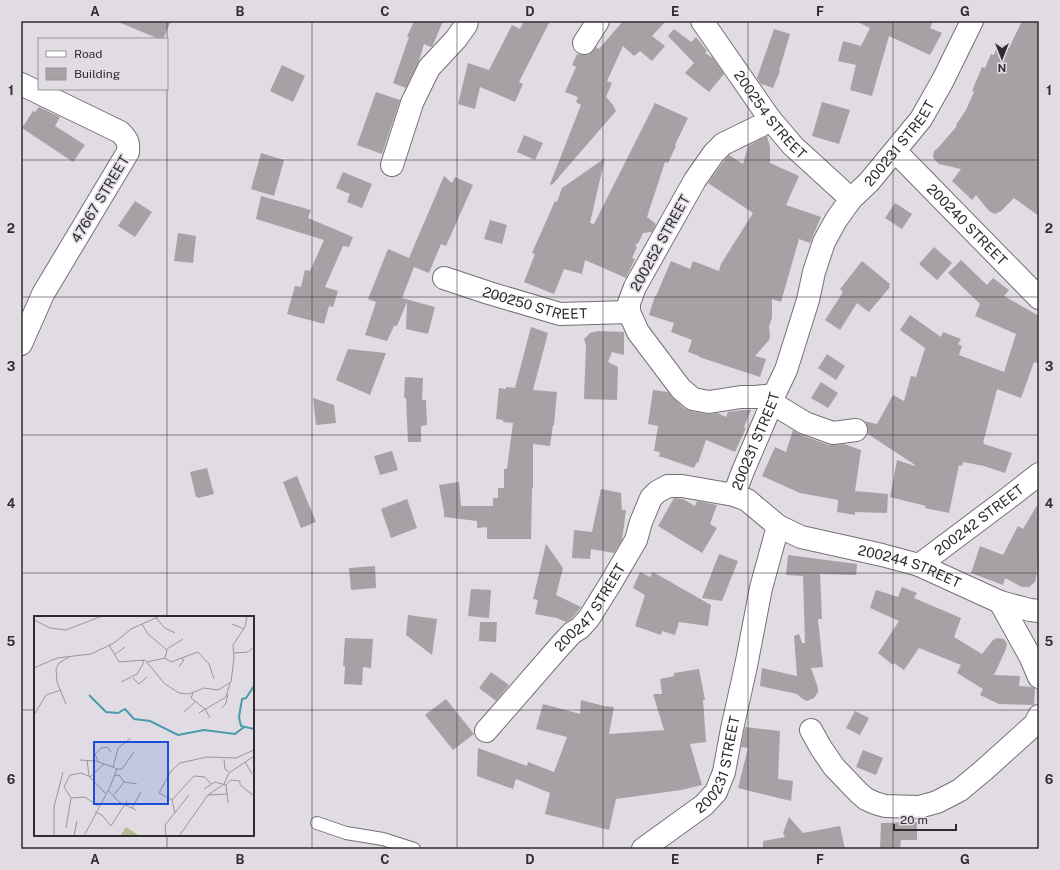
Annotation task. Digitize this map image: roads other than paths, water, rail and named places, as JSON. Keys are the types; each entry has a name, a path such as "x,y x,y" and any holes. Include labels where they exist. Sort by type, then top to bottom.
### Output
{"street":[{"path":"392,165 412,103 429,68 456,39 466,25 467,21"},
{"path":"584,43 598,21"},
{"name":"200254 STREET","path":"702,21 770,119 793,146 851,199"},
{"name":"200231 STREET","path":"643,849 704,805 716,792 724,772 761,588 778,526 747,500 734,495 786,370 824,242 836,220 851,199 868,182 921,119 943,80 972,21"},
{"name":"47667 STREET","path":"21,84 120,132 128,140 129,147 128,152 43,294 21,344"},
{"name":"200252 STREET","path":"629,312 629,303 635,287 704,166 723,144 760,126 770,119"},
{"name":"200240 STREET","path":"895,151 1039,298"},
{"name":"200250 STREET","path":"444,278 560,314 629,312"},
{"path":"629,312 638,332 656,355 668,374 681,389 693,399 709,402 742,397 773,399 805,423 833,433 856,430"},
{"name":"200242 STREET","path":"919,565 1039,474"},
{"name":"200247 STREET","path":"486,731 560,646 589,618 636,540 641,522 651,498 657,492 668,486 682,486 734,495"},
{"name":"200244 STREET","path":"778,526 801,537 919,565 1000,602 1039,611"},
{"path":"1000,602 1032,658 1039,677"},
{"path":"812,730 821,748 834,767 866,799 884,806 919,807 937,802 960,790 1035,724 1039,716"}],"lane":[{"path":"318,823 346,834 383,839 414,849"}]}
